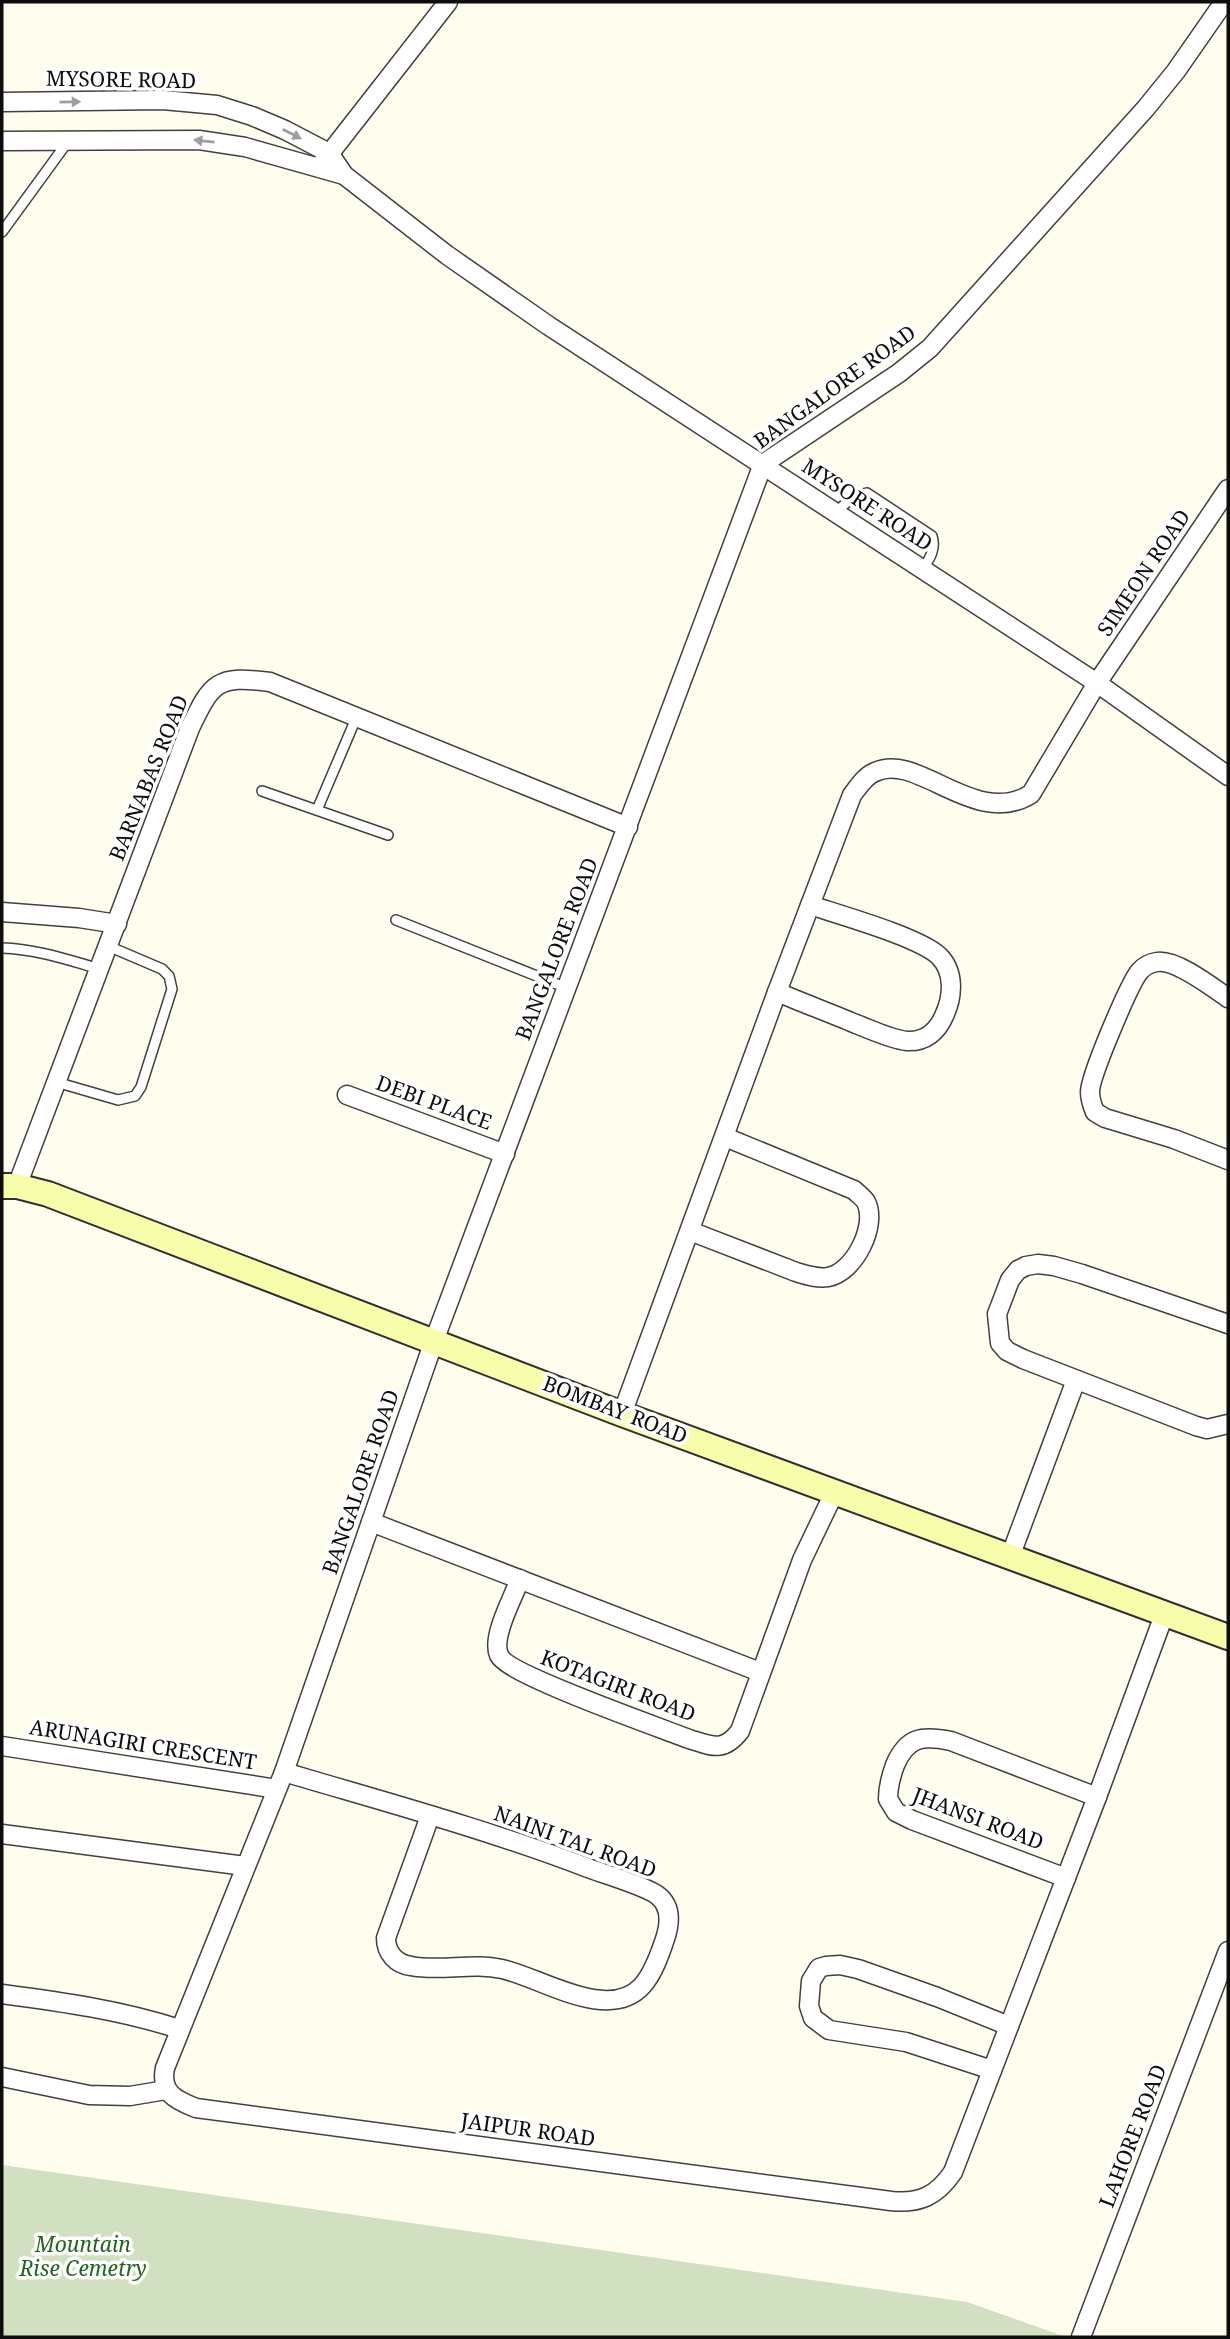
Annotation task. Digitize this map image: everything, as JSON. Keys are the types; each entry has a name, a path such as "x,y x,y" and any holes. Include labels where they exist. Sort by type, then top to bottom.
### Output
{"street":[{"path":"318,169 448,2"},
{"name":"BANGALORE ROAD","path":"166,2090 163,2083 165,2068 179,2029 284,1772 434,1341 763,464 899,373 930,348 1146,108 1224,2"},
{"name":"MYSORE ROAD","path":"2,102 163,100 217,105 285,130 329,153 344,175 447,255 526,310 1097,683 1228,776"},
{"name":"MYSORE ROAD","path":"2,141 199,140 245,147 344,175"},
{"name":"SIMEON ROAD","path":"622,1413 852,795 873,773 894,767 979,801 1006,804 1018,802 1031,794 1097,683 1228,489"},
{"name":"BARNABAS ROAD","path":"10,1186 56,1082 190,729 204,698 215,686 242,678 270,682 628,827"},
{"path":"777,992 879,1033 909,1041 930,1036 945,1015 951,995 951,982 939,957 919,943 810,905"},
{"path":"2,912 117,924"},
{"path":"1228,998 1202,980 1169,963 1159,961 1148,964 1139,971 1131,988 1097,1066 1090,1090 1095,1112 1105,1118 1174,1139 1228,1160"},
{"name":"DEBI PLACE","path":"347,1095 505,1154"},
{"path":"690,1231 796,1272 828,1278 849,1265 867,1233 867,1204 854,1191 725,1137"},
{"name":"BOMBAY ROAD","path":"10,1186 48,1194 622,1413 1228,1637"},
{"path":"1228,1324 1054,1266 1038,1264 1018,1269 1010,1280 997,1314 997,1335 1000,1343 1007,1351 1023,1359 1196,1426 1207,1429 1228,1424"},
{"path":"1010,1557 1076,1380"},
{"name":"KOTAGIRI ROAD","path":"520,1579 497,1642 502,1661 541,1681 689,1739 713,1746 724,1746 740,1731 802,1560 835,1491"},
{"path":"371,1522 760,1672"},
{"path":"1009,2026 858,1969 840,1965 826,1966 820,1968 811,1981 809,2006 813,2018 829,2030 906,2042 992,2070 1009,2026 1066,1878 1097,1797 1164,1615"},
{"name":"JHANSI ROAD","path":"1066,1878 896,1812 888,1799 894,1770 902,1750 910,1743 933,1737 951,1741 1097,1797"},
{"name":"ARUNAGIRI CRESCENT","path":"2,1746 277,1789"},
{"name":"NAINI TAL ROAD","path":"284,1772 430,1816 555,1856 657,1895 668,1909 668,1931 650,1974 641,1987 620,1999 592,1998 554,1988 500,1968 421,1968 394,1959 388,1951 386,1938 430,1816"},
{"path":"2,1833 245,1866"},
{"name":"LAHORE ROAD","path":"1081,2337 1228,1951"},
{"path":"2,1994 88,2006 179,2029"},
{"name":"JAIPUR ROAD","path":"166,2090 173,2098 196,2108 877,2199 912,2201 936,2193 953,2172 992,2070"},
{"path":"2,2077 89,2095 130,2096 166,2090"}],"lane":[{"path":"2,232 70,139"},
{"path":"836,512 854,496 867,494 932,536 935,544 923,569"},
{"path":"317,810 356,716"},
{"path":"262,791 388,835"},
{"path":"396,920 567,988"},
{"path":"56,1082 118,1100 135,1096 141,1087 172,989 169,976 162,969 108,946"},
{"path":"2,948 49,954 100,969"}],"green space":[{"name":"Mountain Rise Cemetry","path":"2,2165 967,2302 1066,2337 2,2337"}]}
